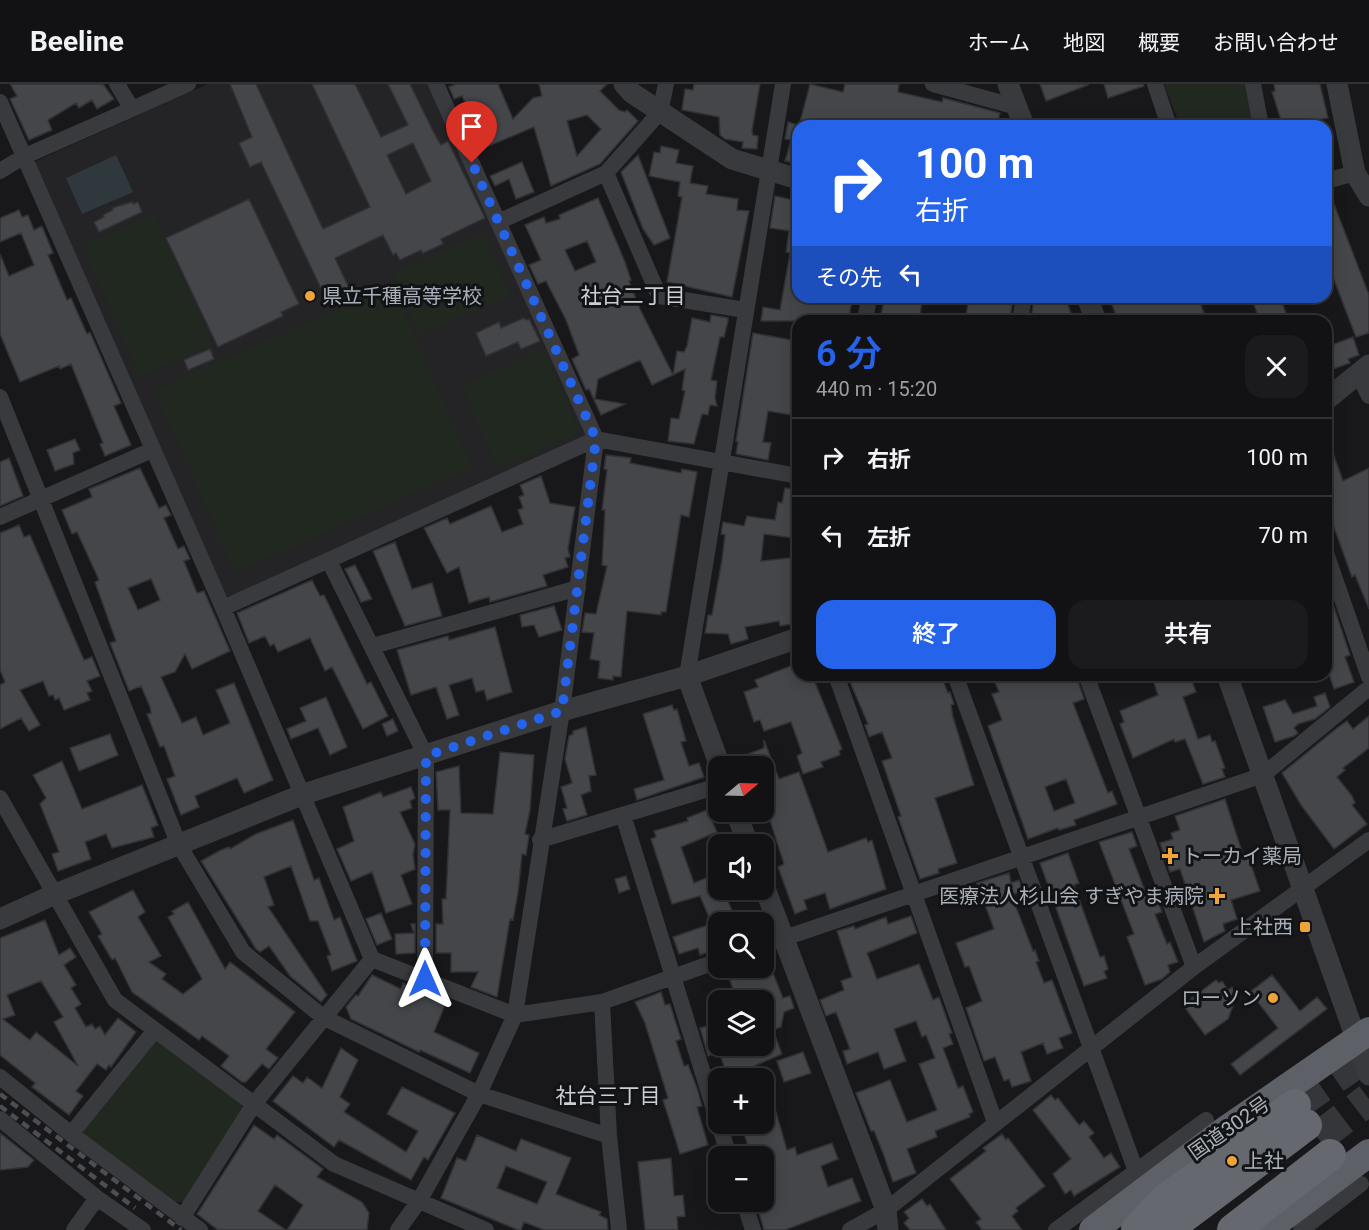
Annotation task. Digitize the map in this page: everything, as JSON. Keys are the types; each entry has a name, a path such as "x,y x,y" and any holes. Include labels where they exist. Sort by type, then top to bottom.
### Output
{"highway":[{"name":"国道302号","path":"1093,1230 1216,1124 1363,1035"},
{"path":"1137,1230 1164,1201 1264,1127"},
{"path":"1116,1230 1224,1150 1264,1127 1312,1131"},
{"path":"1166,1230 1312,1131"},
{"path":"1197,1230 1312,1131"},
{"path":"1233,1230 1312,1131"},
{"path":"1266,1230 1369,1153"}],"street":[{"path":"117,84 132,109"},
{"path":"0,171 23,157 188,84"},
{"path":"398,1230 419,1201 479,1094 515,1015 540,840 562,711 596,439 436,84"},
{"path":"624,84 660,112 732,159 792,177"},
{"path":"498,222 606,173 660,112 666,84"},
{"path":"716,756 687,676 783,84"},
{"path":"933,84 1020,116"},
{"path":"1008,84 1020,116"},
{"path":"1155,84 1167,120"},
{"path":"1253,84 1261,120"},
{"path":"1337,84 1355,172 1369,196"},
{"path":"0,102 304,794 372,959 515,1015 602,1002 708,965"},
{"path":"1332,180 1355,172"},
{"path":"606,173 659,296 746,310"},
{"path":"1332,395 1363,370 1369,396"},
{"path":"0,398 179,845 243,952 323,1017 479,1094 609,1136"},
{"path":"223,608 596,439 792,476"},
{"path":"0,517 152,450"},
{"path":"330,561 426,756 425,979"},
{"path":"1332,570 1369,677"},
{"path":"373,646 578,588"},
{"path":"0,919 53,895 304,794 562,711 687,676 792,640"},
{"path":"838,681 995,1122"},
{"path":"958,681 1136,1171"},
{"path":"1088,681 1194,967"},
{"path":"1229,681 1303,889 1363,1035 1369,1075"},
{"path":"774,942 1263,775 1369,688"},
{"path":"540,840 708,789"},
{"path":"0,798 53,895 115,1000 334,1164 486,1230"},
{"path":"624,815 708,1088"},
{"path":"850,1230 887,1220 995,1122 1194,967 1369,840"},
{"path":"774,944 887,1220"},
{"path":"182,1218 254,1104 372,959"},
{"path":"602,1002 609,1136 619,1230"},
{"path":"70,1134 155,1030"},
{"path":"0,1077 70,1134 200,1230"},
{"path":"0,1119 97,1198 143,1230"},
{"path":"1056,1230 1136,1171 1216,1124"},
{"path":"1301,1230 1361,1184"},
{"path":"74,1230 97,1198"},
{"path":"747,1212 753,1230"}],"shaded area":[{"name":"県立千種高等学校","path":"208,84 428,84 588,429 585,438 231,597 225,596 34,162"},
{"path":"1164,84 1248,84 1257,120 1178,120"},
{"path":"116,155 133,192 82,214 66,178"},
{"path":"154,214 213,345 140,377 82,246"},
{"path":"483,233 511,295 420,335 393,273"},
{"path":"392,285 472,467 235,573 154,390"},
{"path":"543,349 580,433 498,469 461,386"},
{"path":"156,1039 242,1103 242,1110 185,1202 176,1202 85,1135 82,1129"}],"building":[{"path":"10,84 103,84 114,99 97,109 92,100 79,108 76,103 48,120 52,130 29,140 10,99 17,96"},
{"path":"230,84 256,84 323,229 370,207 312,84 355,84 381,137 408,125 388,84 410,84 441,145 448,141 485,218 441,239 443,244 423,253 421,250 400,260 396,253 393,255 383,235 335,258 349,288 326,299 261,162 250,167 239,143 252,137","holes":["413,143 431,181 406,194 387,155"]},
{"path":"456,84 498,84 513,119 533,98 542,96 539,84 607,84 600,91 619,110 625,112 627,110 638,121 600,164 551,186 534,127 486,147 462,96 454,99 449,87","holes":["587,115 601,129 577,156 567,121"]},
{"path":"694,84 760,84 752,131 753,135 758,136 757,149 742,148 743,142 725,139 720,135 719,117 682,110 685,89 693,90"},
{"path":"810,84 843,92 845,84 899,84 898,92 942,102 943,98 1000,113 998,120 801,120"},
{"path":"1040,84 1088,84 1088,85 1046,101"},
{"path":"1104,84 1143,84 1144,86 1108,98"},
{"path":"1274,84 1320,84 1328,118 1281,120 1272,92 1275,91"},
{"path":"788,122 792,123 792,163 785,161 791,140 785,139"},
{"path":"661,146 679,150 676,163 693,166 690,183 708,186 706,194 738,199 737,210 749,211 732,297 667,282 682,197 678,196 680,182 649,176 654,152 660,153"},
{"path":"638,155 670,238 654,245 643,229 621,172"},
{"path":"522,162 534,192 516,199 509,179 495,186 490,176"},
{"path":"775,196 792,200 792,303 852,303 849,315 792,315 792,321 761,321 763,307 780,310 790,253 786,252 789,231 770,228"},
{"path":"598,198 625,262 631,280 629,281 640,309 673,375 652,385 640,360 598,379 595,399 625,404 601,415 589,389 586,390 572,359 579,355 566,320 546,281 538,284 529,265 541,260 525,225 544,217 546,223 560,219 559,215","holes":["587,241 596,262 575,271 565,250"]},
{"path":"249,199 299,304 281,312 283,316 218,347 166,238"},
{"path":"1332,199 1369,295 1369,333 1356,337 1332,275"},
{"path":"132,202 133,204 138,202 142,212 99,232 94,222 113,210 112,208"},
{"path":"19,210 22,217 28,215 34,230 42,226 53,253 48,255 67,300 71,298 87,334 90,332 121,403 114,406 131,445 105,456 100,444 103,443 71,364 60,369 59,366 20,382 0,334 0,254 9,276 34,265 21,233 0,242 0,218"},
{"path":"884,303 922,303 920,315 881,315"},
{"path":"968,303 1012,303 1011,315 966,315"},
{"path":"1033,303 1067,303 1072,315 1033,315"},
{"path":"1111,303 1200,303 1205,315 1116,315"},
{"path":"1253,303 1282,303 1287,315 1258,315"},
{"path":"711,315 728,318 724,337 720,337 711,380 717,381 715,398 717,406 710,405 708,415 702,414 694,444 668,441 671,418 679,419 685,391 682,390 685,369 673,375 677,351 684,352 687,346 692,318 710,322"},
{"path":"524,318 529,319 540,341 521,349 518,342 486,356 476,333 499,322 501,328"},
{"path":"753,333 792,340 792,415 768,411 763,442 771,443 768,460 736,454 738,442 736,441"},
{"path":"1353,337 1359,355 1348,359 1350,363 1332,369 1332,345"},
{"path":"210,349 214,359 188,370 184,360"},
{"path":"75,439 80,450 73,453 74,464 55,471 47,450"},
{"path":"1332,450 1343,481 1369,468 1369,609 1355,575 1352,577 1332,522"},
{"path":"606,455 631,458 630,463 681,473 682,469 697,472 689,517 681,515 666,612 661,612 661,615 627,611 621,677 613,676 613,680 598,678 600,661 590,659 594,633 582,632 585,613 596,614 607,566 602,565 605,510 602,510 607,470 604,469"},
{"path":"9,458 23,496 0,506 0,462"},
{"path":"140,468 159,508 166,505 171,515 164,518 178,549 184,546 190,559 184,561 197,593 204,591 230,651 192,669 185,654 175,672 161,677 182,723 196,717 203,735 230,723 216,690 234,683 273,780 244,793 237,778 195,796 199,807 181,815 167,779 175,776 164,746 160,747 147,714 151,713 150,707 141,686 129,691 110,643 116,641 95,582 99,580 77,532 72,534 62,510 92,497 89,489","holes":["151,579 160,600 138,610 128,588"]},
{"path":"541,476 550,503 575,507 568,549 570,557 565,558 568,567 543,575 547,586 490,602 489,597 469,603 459,567 447,573 424,528 447,518 450,524 491,506 502,532 523,524 518,510 523,508 519,497 524,495 520,485"},
{"path":"785,488 792,489 792,538 764,534 761,561 792,558 792,624 780,626 779,621 745,627 748,639 731,644 728,634 705,633 708,615 712,615 722,560 725,535 721,534 723,522 744,526 747,516 775,520 778,502 782,503"},
{"path":"19,525 24,537 30,535 84,660 92,657 100,676 87,681 92,691 87,693 90,700 64,710 59,698 55,700 53,695 49,696 43,681 20,690 40,725 29,731 21,718 0,729 0,685 5,682 0,670 0,533"},
{"path":"395,542 412,589 432,583 442,616 405,626 373,551"},
{"path":"355,565 372,599 361,602 345,569"},
{"path":"312,580 320,596 324,595 367,684 371,682 388,716 363,729 332,667 325,671 310,638 278,652 274,644 270,646 265,636 249,643 237,613"},
{"path":"554,606 562,630 539,637 534,625 522,627 520,615"},
{"path":"1334,607 1350,655 1345,657 1354,682 1334,689 1331,681 1332,608"},
{"path":"495,627 512,692 487,700 484,690 476,692 472,678 449,685 459,715 447,719 436,687 411,695 397,650 448,636 449,640"},
{"path":"792,665 792,681 814,681 842,749 839,751 840,755 821,762 823,767 803,774 797,756 802,753 791,722 764,731 760,720 754,722 744,692 758,687 755,680"},
{"path":"850,681 943,681 948,693 950,692 954,704 951,705 953,717 974,785 935,798 957,863 938,869 939,873 920,879 898,817 901,816 882,761 892,758 882,732 869,737 865,725 868,724"},
{"path":"994,681 1078,681 1084,699 1073,703 1108,793 1112,791 1117,804 1074,820 1076,825 1059,830 1058,828 1028,839 988,726 1002,720 992,694 999,692","holes":["1066,779 1075,803 1054,811 1045,787"]},
{"path":"1153,681 1192,681 1196,692 1183,697 1198,739 1210,735 1212,742 1215,741 1225,768 1222,769 1225,777 1203,784 1185,739 1175,742 1174,739 1133,758 1120,724 1124,722 1120,711 1158,695"},
{"path":"1325,693 1330,707 1315,719 1298,724 1294,728 1298,733 1294,736 1275,742 1263,707 1285,700 1293,714 1317,706 1314,697"},
{"path":"326,697 347,747 330,755 318,728 291,739 287,729 306,721 300,708"},
{"path":"672,705 674,710 677,709 686,741 681,742 689,766 699,763 704,777 637,800 634,789 664,780 643,714"},
{"path":"1369,716 1369,748 1343,768 1345,770 1337,777 1352,796 1355,803 1352,805 1367,824 1334,849 1301,805 1282,773 1347,721 1353,729"},
{"path":"393,719 398,731 387,736 382,724"},
{"path":"586,727 596,775 589,776 591,791 581,795 587,815 567,821 563,809 567,808 561,787 572,783 565,759 569,736 573,734 573,731"},
{"path":"110,734 118,755 79,771 70,748"},
{"path":"764,740 770,756 743,756 764,748"},
{"path":"500,752 534,755 530,810 525,834 529,835 526,855 522,854 518,893 513,920 510,919 497,997 471,987 478,972 451,972 451,953 436,953 436,924 443,924 442,899 446,899 450,810 438,810 436,772 459,766 461,813 493,814"},
{"path":"62,761 82,809 142,785 158,825 151,828 154,837 112,848 106,834 85,842 91,859 58,871 52,854 59,852 40,804 46,798 33,775"},
{"path":"774,766 779,779 799,772 828,852 866,838 868,842 872,840 886,889 830,909 825,893 804,900 807,909 795,914 778,867 784,864 770,822 774,822"},
{"path":"411,787 415,798 410,801 412,808 400,812 415,844 413,855 415,869 401,875 412,904 386,913 372,872 351,881 337,849 354,841 343,807 381,792 383,797"},
{"path":"1225,799 1243,855 1247,853 1260,891 1231,900 1237,919 1223,924 1225,931 1204,942 1180,869 1170,872 1160,843 1173,839 1171,833 1180,830 1175,816"},
{"path":"707,810 708,822 712,822 717,832 681,847 694,883 708,877 708,900 730,900 728,901 733,912 708,912 708,915 700,896 672,904 651,839 656,837 654,831 688,821 687,818"},
{"path":"293,820 314,880 319,878 334,920 340,917 357,961 332,971 327,956 331,955 318,921 310,921 291,866 264,877 274,905 268,907 327,995 321,1002 290,976 269,946 260,952 256,949 201,861 221,850 229,847 230,849 256,834"},
{"path":"1132,832 1137,846 1129,849 1150,904 1158,901 1162,912 1155,914 1167,944 1170,942 1178,962 1168,965 1170,972 1162,979 1145,985 1127,937 1134,934 1099,842"},
{"path":"1068,853 1079,883 1074,885 1100,957 1104,956 1108,969 1104,971 1107,978 1084,986 1040,863"},
{"path":"1009,873 1011,883 1019,880 1023,891 1014,894 1016,907 1033,951 1035,950 1039,961 1036,962 1044,983 1052,980 1072,1033 1059,1038 1063,1048 1047,1054 1043,1043 1021,1052 1031,1081 1012,1087 1009,1079 1004,1081 995,1057 984,1061 966,1008 982,1001 969,966 965,967 956,943 994,929 977,883"},
{"path":"626,876 630,889 619,893 615,879"},
{"path":"133,890 145,912 138,917 161,956 149,962 166,974 162,979 183,994 202,979 168,917 174,914 172,911 188,902 225,969 230,962 295,1012 266,1049 278,1058 269,1069 262,1064 246,1082 242,1082 221,1066 229,1056 202,1036 199,1040 132,992 115,958 112,960 98,936 102,934 89,912"},
{"path":"381,913 392,939 377,945 366,919"},
{"path":"911,916 917,933 867,953 877,979 919,964 933,1000 939,997 952,1033 949,1034 953,1044 943,1048 958,1088 963,1086 973,1112 969,1114 970,1117 935,1131 937,1137 907,1149 916,1173 893,1182 874,1131 871,1131 856,1093 890,1080 907,1122 937,1110 919,1064 935,1058 926,1035 922,1037 916,1021 894,1029 906,1061 884,1069 878,1052 847,1064 843,1051 850,1049 836,1012 826,1016 820,1000 844,990 841,981 852,977 837,931 854,926 855,929 886,917 888,924"},
{"path":"45,920 59,955 70,948 76,957 64,965 76,985 71,988 81,1004 75,1008 86,1027 92,1024 95,1029 100,1026 105,1035 118,1018 136,1032 111,1067 109,1065 106,1070 97,1064 76,1091 83,1096 69,1115 32,1087 35,1083 0,1055 0,938","holes":["41,981 63,1017 54,1022 78,1066 36,1032 30,1040 3,1019 15,1015 7,995"]},
{"path":"411,924 415,924 415,953 396,954 395,934 414,933"},
{"path":"708,925 708,952 700,955 698,948 679,954 673,937"},
{"path":"372,975 401,989 403,983 433,997 434,994 447,1000 434,1032 479,1053 470,1073 420,1050 419,1052 351,1019 346,1007 356,995 358,996"},
{"path":"1272,975 1300,1011 1317,997 1327,1009 1240,1075 1231,1064 1278,1028 1250,992"},
{"path":"774,976 783,998 790,996 794,1008 784,1012 781,1027 774,1030 774,990 733,990 729,978 774,978"},
{"path":"1216,980 1219,983 1222,981 1228,990 1232,987 1237,995 1228,1019 1205,1035 1183,1005"},
{"path":"661,992 665,1005 670,1004 681,1039 676,1041 684,1066 688,1065 697,1088 702,1106 697,1107 708,1145 680,1154 663,1100 668,1098 645,1023 635,1002"},
{"path":"708,1026 708,1056 700,1028"},
{"path":"774,1033 782,1054 750,1068 725,1068 720,1056 774,1056"},
{"path":"341,1048 358,1060 340,1097 350,1104 344,1112 406,1152 418,1131 387,1114 402,1087 455,1113 428,1160 424,1157 411,1180 339,1140 334,1147 273,1101 293,1076 303,1083 307,1077 322,1088"},
{"path":"803,1052 811,1073 784,1082 777,1061"},
{"path":"1051,1095 1055,1100 1058,1098 1079,1125 1084,1121 1094,1133 1089,1137 1104,1158 1111,1153 1120,1167 1074,1196 1071,1190 1065,1194 1053,1174 1071,1159 1033,1110"},
{"path":"774,1107 787,1150 795,1147 797,1155 832,1143 838,1159 821,1166 828,1187 852,1178 861,1201 785,1230 764,1230 759,1213 774,1212 774,1146 748,1146 744,1134 774,1134"},
{"path":"254,1125 274,1139 277,1135 323,1169 317,1177 362,1202 369,1213 367,1230 287,1230 303,1205 275,1185 258,1211 286,1230 218,1230 197,1214"},
{"path":"0,1133 34,1160 28,1167 0,1170"},
{"path":"1002,1134 1006,1140 1008,1138 1045,1186 1016,1208 1018,1211 1012,1216 1022,1230 982,1230 976,1222 981,1219 950,1179 986,1151 983,1148"},
{"path":"477,1135 516,1151 521,1139 571,1158 556,1194 601,1212 599,1215 607,1219 608,1230 544,1230 524,1222 521,1230 518,1230 441,1198 457,1158 466,1161","holes":["506,1166 547,1182 537,1204 497,1188"]},
{"path":"671,1158 674,1196 683,1195 685,1216 677,1217 678,1230 645,1230 638,1162"},
{"path":"922,1199 927,1206 930,1204 946,1230 910,1230 904,1223 909,1218 904,1212"}],"tunnel":[{"path":"1295,1105 1369,1054"},
{"path":"1318,1138 1369,1099"}],"railway":[{"path":"0,1094 181,1230"},
{"path":"0,1106 135,1208"}],"place":[{"name":"県立千種高等学校","path":"310,296"},
{"name":"トーカイ薬局","path":"1170,856"},
{"name":"医療法人杉山会 すぎやま病院","path":"1217,896"},
{"name":"上社西","path":"1305,927"},
{"name":"ローソン","path":"1273,998"},
{"name":"上社","path":"1232,1161"}],"district":[{"name":"社台二丁目","path":"633,296"},
{"name":"社台三丁目","path":"608,1096"}],"route":[{"path":"425,979 426,756 562,711 596,439 472,163"}]}
